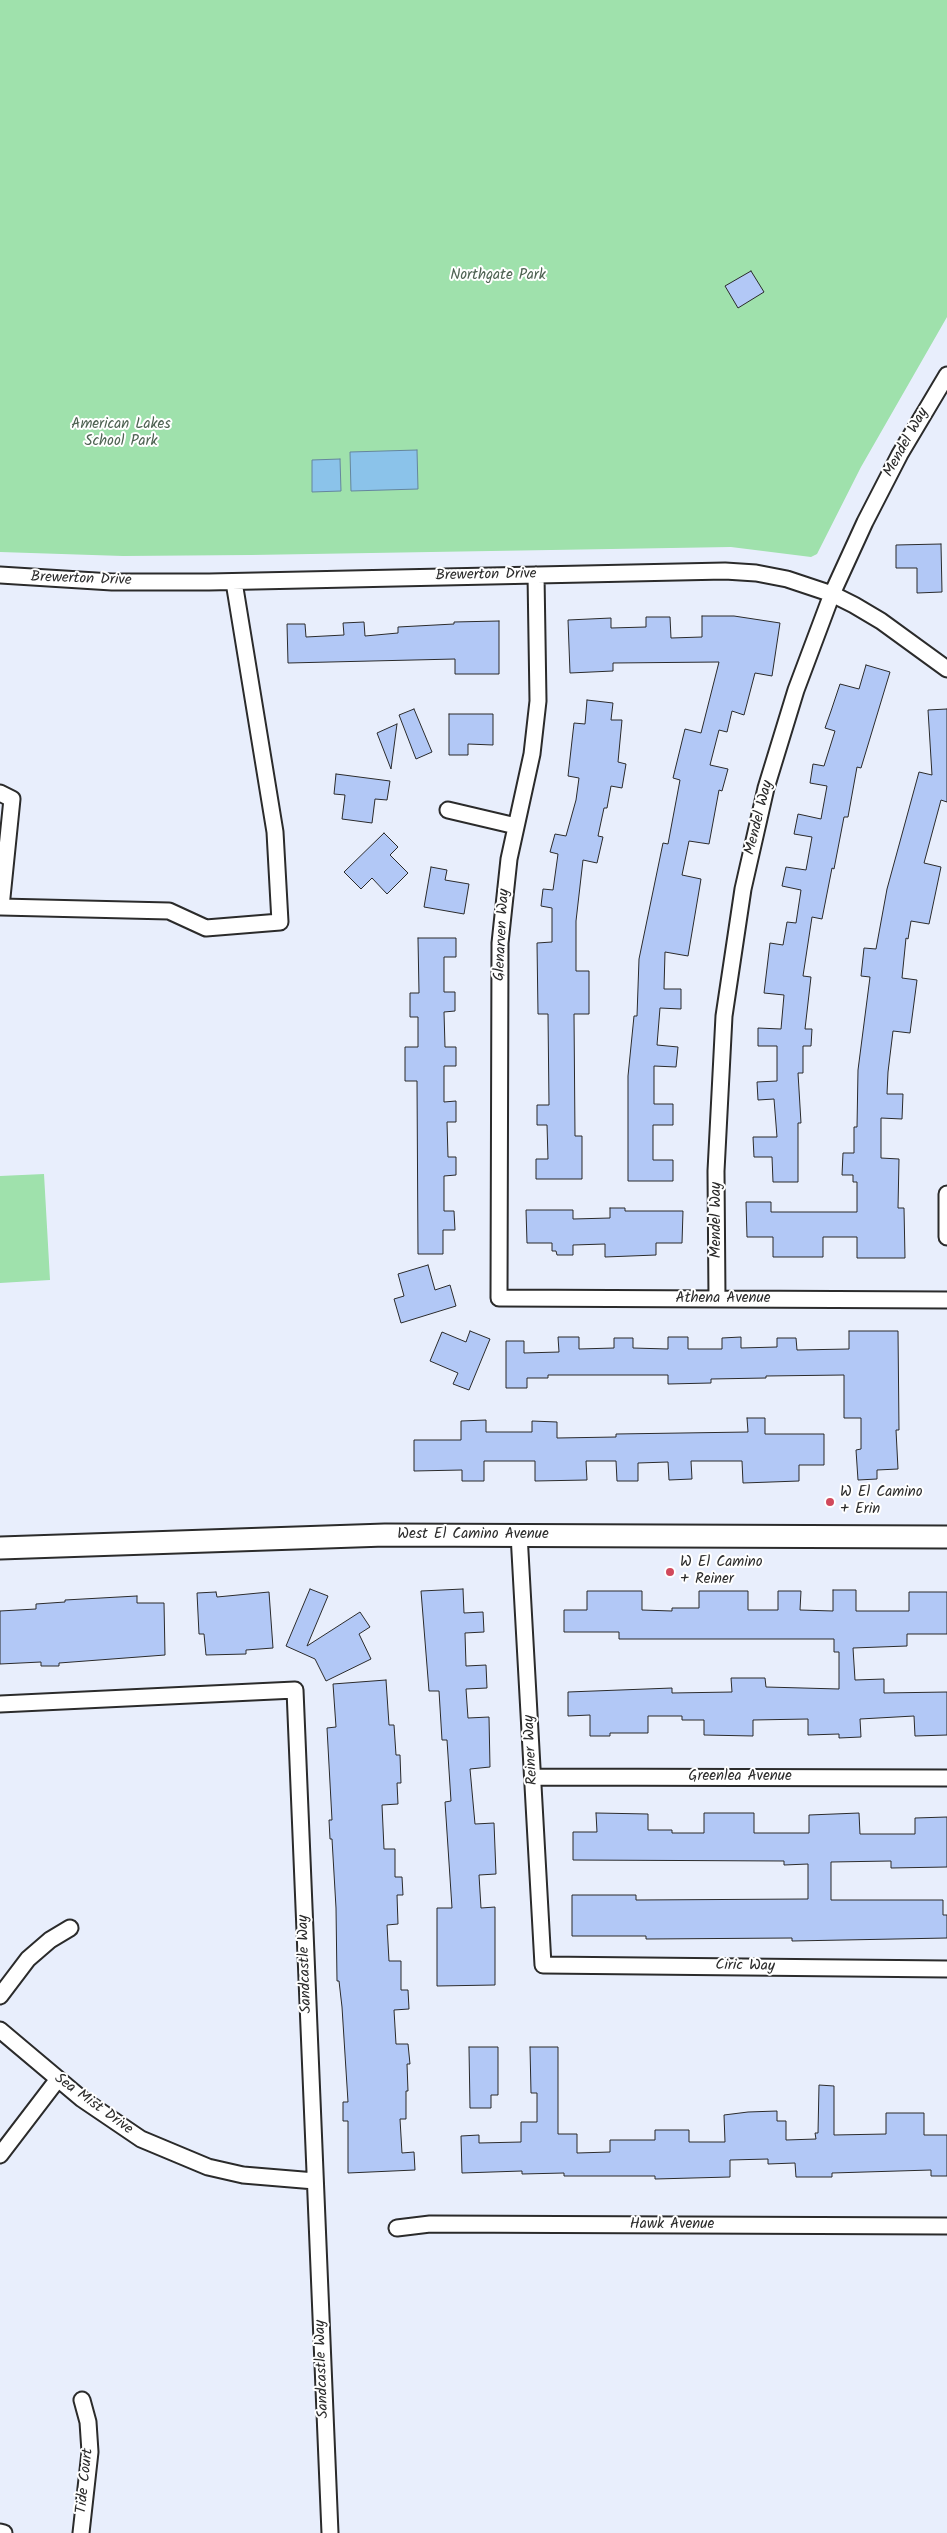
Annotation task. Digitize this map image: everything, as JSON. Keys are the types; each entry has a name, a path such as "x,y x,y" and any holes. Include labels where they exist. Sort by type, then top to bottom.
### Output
{"main road":[{"name":"West El Camino Avenue","path":"0,1548 385,1535 947,1537"}],"street":[{"name":"Mendel Way","path":"717,1299 719,1094 724,1016 741,898 766,788 796,690 832,594 865,522 900,454 947,375"},
{"name":"Brewerton Drive","path":"0,575 112,582 234,582 724,571 756,573 787,579 832,594 881,621 933,661 947,668"},
{"name":"Glenarven Way","path":"499,1298 500,943 503,901 516,826 532,754 538,701 536,575"},
{"path":"0,793 12,799 1,907 170,911 206,928 280,922 275,832 234,582"},
{"path":"448,810 516,826"},
{"path":"947,1194 947,1237"},
{"name":"Athena Avenue","path":"499,1298 947,1300"},
{"name":"Reiner Way","path":"519,1534 543,1965"},
{"name":"Sandcastle Way","path":"0,1704 294,1690 330,2533"},
{"name":"Greenlea Avenue","path":"534,1777 947,1778"},
{"path":"0,1996 28,1959 50,1940 70,1928"},
{"name":"Ciric Way","path":"543,1965 947,1969"},
{"name":"Sea Mist Drive","path":"0,2030 110,2120 141,2139 174,2155 208,2167 243,2175 315,2180"},
{"path":"0,2155 58,2079"},
{"name":"Hawk Avenue","path":"397,2228 430,2224 947,2226"},
{"name":"Tide Court","path":"80,2533 90,2452 89,2430 82,2400"},
{"path":"0,2532 4,2533"}],"green space":[{"name":"Northgate Park","path":"0,0 947,0 947,317 861,467 817,554 811,557 731,547 123,556 0,552"},
{"path":"44,1174 50,1280 0,1283 0,1176"}],"water":[{"path":"417,450 418,489 351,491 350,452"},
{"path":"340,459 341,491 312,492 312,460"}],"building":[{"path":"751,271 764,292 738,308 725,286"},
{"path":"941,544 942,592 917,593 917,568 896,568 896,545"},
{"path":"702,616 734,616 780,623 772,676 755,673 744,715 732,711 727,732 719,730 710,765 728,769 722,791 719,790 709,844 689,841 682,875 701,879 688,956 665,952 664,989 681,989 681,1009 660,1008 657,1045 678,1047 676,1067 654,1066 654,1104 673,1104 673,1125 653,1125 653,1160 673,1160 673,1181 628,1181 628,1076 634,1016 637,1016 639,959 663,843 668,844 680,780 673,778 685,729 701,733 719,662 613,663 613,671 570,673 568,620 611,618 611,628 646,627 646,617 670,617 671,638 702,637"},
{"path":"499,621 499,674 455,674 455,659 288,663 287,624 305,624 306,637 344,635 343,623 364,622 365,636 398,633 398,627 454,624 454,622"},
{"path":"866,665 890,672 861,768 857,767 848,817 844,817 822,919 812,917 803,976 811,977 805,1029 812,1029 811,1046 803,1046 803,1073 798,1073 801,1123 798,1123 798,1182 773,1182 772,1157 754,1157 753,1137 777,1137 774,1099 758,1100 757,1082 777,1081 777,1046 758,1046 758,1028 781,1029 784,995 764,993 770,943 783,945 787,922 796,923 801,890 782,886 786,867 806,870 812,837 794,834 798,814 821,819 827,786 810,783 813,764 824,766 835,731 825,728 840,684 859,689"},
{"path":"587,700 613,703 611,720 622,720 618,762 626,764 622,788 611,786 607,808 604,808 598,836 603,837 597,863 583,860 576,921 576,971 589,971 589,1014 574,1014 575,1136 582,1136 582,1179 536,1179 536,1159 548,1159 547,1125 537,1125 537,1105 549,1105 548,1014 538,1014 537,943 552,942 552,908 541,906 543,889 553,890 558,854 550,852 555,834 566,836 576,800 579,778 568,776 574,723 585,724"},
{"path":"414,709 432,752 416,759 399,715"},
{"path":"947,709 947,802 941,800 924,863 941,867 929,924 911,921 908,939 906,938 902,978 917,980 910,1033 893,1031 888,1072 887,1094 903,1094 902,1119 881,1118 881,1158 899,1159 898,1208 904,1208 905,1258 857,1258 857,1237 823,1237 823,1257 773,1257 773,1237 747,1237 746,1202 771,1202 771,1212 857,1212 857,1182 853,1182 853,1175 842,1175 843,1153 854,1153 854,1127 857,1127 858,1070 870,977 861,976 864,948 876,949 887,889 919,772 932,775 928,710"},
{"path":"449,714 493,714 493,745 468,744 468,755 449,755"},
{"path":"397,724 391,769 377,733"},
{"path":"336,774 390,781 387,800 375,799 372,823 342,819 345,795 334,794"},
{"path":"384,833 398,847 390,855 408,873 387,894 372,878 361,889 344,872"},
{"path":"431,867 447,870 445,880 469,884 464,914 424,907"},
{"path":"418,938 456,938 456,957 444,957 444,992 455,992 455,1011 444,1012 445,1047 456,1047 456,1066 444,1066 444,1102 456,1101 456,1122 447,1122 448,1157 456,1157 456,1175 444,1176 444,1211 454,1211 455,1230 443,1230 443,1254 418,1254 417,1081 405,1081 405,1047 418,1047 418,1017 410,1017 410,993 419,993"},
{"path":"610,1208 625,1208 625,1211 683,1211 682,1243 656,1243 656,1255 605,1257 605,1244 573,1245 573,1255 557,1255 556,1251 552,1251 552,1243 527,1243 526,1210 573,1210 573,1219 610,1218"},
{"path":"428,1265 435,1290 450,1285 456,1306 401,1323 394,1299 404,1296 398,1274"},
{"path":"470,1331 490,1339 469,1390 453,1384 458,1373 430,1361 442,1332 466,1342"},
{"path":"849,1331 898,1331 899,1430 896,1430 898,1469 877,1470 877,1479 858,1480 856,1450 861,1449 861,1418 844,1418 844,1375 766,1376 766,1378 711,1379 711,1383 668,1384 668,1375 548,1375 548,1378 527,1378 527,1388 506,1388 506,1341 524,1341 524,1353 559,1352 558,1337 579,1337 579,1349 614,1348 614,1338 633,1338 633,1348 668,1349 668,1337 688,1337 688,1349 722,1349 722,1338 741,1337 741,1348 777,1347 777,1338 796,1338 797,1350 849,1349"},
{"path":"747,1418 765,1418 765,1434 824,1434 824,1465 799,1465 799,1481 743,1483 742,1461 691,1461 692,1479 669,1480 668,1462 638,1463 638,1481 617,1481 616,1461 586,1461 587,1480 535,1481 535,1461 484,1461 484,1481 462,1481 462,1470 414,1471 414,1440 461,1440 461,1421 486,1420 486,1432 532,1432 532,1421 557,1422 557,1438 616,1437 616,1434 748,1432"},
{"path":"310,1589 328,1596 307,1646 360,1612 370,1627 359,1634 371,1659 326,1681 315,1659 286,1646"},
{"path":"463,1589 464,1613 483,1612 484,1632 465,1633 466,1666 486,1665 487,1688 466,1689 468,1718 489,1717 490,1767 470,1769 475,1824 494,1823 496,1874 479,1875 481,1908 495,1907 495,1985 437,1986 437,1908 452,1908 445,1802 451,1801 447,1740 442,1740 439,1691 429,1691 421,1591"},
{"path":"833,1590 856,1590 856,1611 909,1611 909,1592 947,1592 947,1634 907,1634 907,1646 853,1648 855,1680 884,1679 884,1693 947,1692 947,1735 915,1736 914,1716 860,1719 861,1737 839,1738 839,1734 808,1735 808,1719 753,1720 753,1736 704,1735 704,1720 682,1720 682,1716 648,1716 648,1733 610,1733 610,1736 590,1736 590,1715 568,1716 568,1692 672,1688 672,1693 732,1692 731,1678 765,1678 766,1687 839,1689 839,1652 834,1652 834,1639 619,1639 619,1632 564,1632 564,1610 587,1610 587,1591 642,1591 642,1610 672,1611 672,1608 699,1608 699,1591 748,1591 748,1610 778,1610 778,1591 801,1591 800,1610 833,1611"},
{"path":"216,1592 217,1597 269,1592 273,1648 246,1650 246,1654 206,1655 204,1634 199,1634 197,1593"},
{"path":"137,1596 137,1603 164,1603 165,1655 59,1663 59,1666 41,1666 41,1662 0,1664 0,1611 36,1609 36,1604 65,1602 65,1600"},
{"path":"386,1680 389,1725 394,1725 396,1755 400,1755 401,1783 397,1783 398,1804 382,1805 384,1849 395,1849 395,1877 402,1877 403,1895 397,1895 398,1924 387,1925 389,1961 401,1961 401,1990 408,1990 409,2009 394,2010 396,2044 408,2044 410,2064 407,2064 406,2119 400,2119 402,2153 414,2152 415,2170 348,2173 348,2121 343,2121 343,2102 348,2102 342,2007 339,1981 337,1981 336,1908 329,1820 332,1820 327,1728 336,1727 333,1684"},
{"path":"596,1813 648,1814 648,1830 672,1830 672,1833 704,1833 704,1813 754,1813 754,1833 809,1833 809,1815 859,1813 860,1834 915,1834 915,1818 947,1817 947,1867 891,1868 891,1861 831,1862 831,1900 943,1900 943,1915 947,1915 947,1938 792,1941 792,1938 646,1939 646,1936 572,1936 572,1895 636,1895 636,1900 808,1899 808,1864 784,1865 784,1861 573,1860 573,1832 597,1832"},
{"path":"469,2047 498,2047 498,2095 491,2095 491,2108 470,2108"},
{"path":"530,2047 558,2047 558,2134 577,2134 577,2153 610,2152 610,2140 655,2140 655,2130 689,2130 689,2142 725,2142 724,2115 748,2112 777,2111 777,2121 786,2121 786,2140 816,2139 815,2133 818,2133 819,2085 834,2086 834,2135 886,2134 886,2113 924,2113 924,2135 947,2135 947,2176 931,2176 931,2170 832,2173 832,2177 796,2177 795,2163 768,2164 768,2159 730,2160 730,2177 655,2179 655,2176 564,2176 564,2173 522,2174 522,2171 462,2173 461,2136 479,2135 479,2143 521,2142 521,2122 537,2122 537,2093 531,2093"}],"place":[{"name":"W El Camino + Erin","path":"830,1502"},
{"name":"W El Camino + Reiner","path":"670,1572"}],"park label":[{"name":"American Lakes School Park","path":"121,434"}]}
